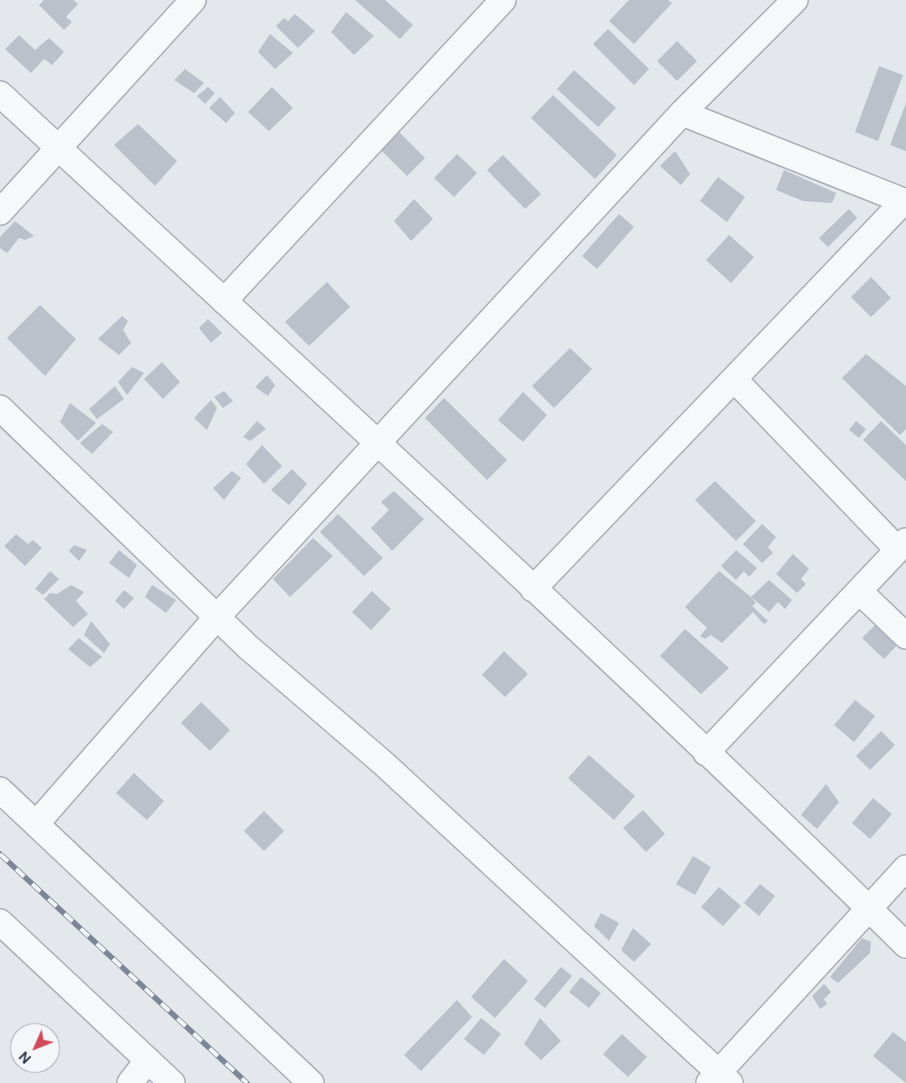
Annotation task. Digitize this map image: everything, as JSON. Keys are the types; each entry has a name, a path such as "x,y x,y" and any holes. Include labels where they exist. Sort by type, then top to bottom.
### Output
{"street":[{"path":"0,212 193,0"},
{"path":"224,301 502,0"},
{"path":"36,824 216,617 378,444 682,113 795,0"},
{"path":"0,94 533,589 906,945"},
{"path":"533,589 905,202 682,113"},
{"path":"706,753 902,546 734,379"},
{"path":"0,408 248,647 383,763 719,1080 906,868"},
{"path":"859,592 906,636"},
{"path":"0,790 311,1083"},
{"path":"0,922 172,1083"},
{"path":"130,1083 148,1060"}],"building":[{"path":"44,0 73,0 78,4 66,17 72,22 64,30 39,5"},
{"path":"355,0 385,0 413,25 400,39"},
{"path":"629,0 668,0 672,3 634,44 609,21"},
{"path":"346,12 374,36 354,55 331,32"},
{"path":"295,14 315,31 298,48 276,26 284,18 288,21"},
{"path":"608,29 649,69 634,85 593,44"},
{"path":"270,34 293,53 275,69 258,52"},
{"path":"19,35 35,50 49,38 64,52 52,65 44,59 31,73 5,49"},
{"path":"677,41 697,61 677,81 657,61"},
{"path":"879,66 903,75 878,141 855,132"},
{"path":"185,69 204,83 194,93 174,80"},
{"path":"574,70 616,108 598,127 557,89"},
{"path":"208,87 215,93 205,104 197,96"},
{"path":"272,87 293,108 269,131 248,112"},
{"path":"553,95 617,155 595,179 531,118"},
{"path":"220,97 235,113 226,123 209,108"},
{"path":"906,103 906,151 890,145"},
{"path":"138,124 177,161 155,186 114,145"},
{"path":"398,131 425,158 407,176 380,149"},
{"path":"675,151 690,174 681,185 660,166"},
{"path":"457,154 477,173 454,197 434,178"},
{"path":"503,155 541,194 525,209 487,170"},
{"path":"784,170 836,193 832,203 803,201 776,190"},
{"path":"718,177 745,197 727,222 700,201"},
{"path":"414,199 433,219 411,241 394,221"},
{"path":"849,209 857,218 828,247 819,238"},
{"path":"619,214 634,227 597,269 582,256"},
{"path":"15,221 34,236 25,240 19,238 7,253 0,248 0,237"},
{"path":"729,235 754,257 731,283 706,260"},
{"path":"871,277 891,298 871,317 851,297"},
{"path":"327,282 350,307 309,346 285,322"},
{"path":"40,305 76,339 45,376 7,338"},
{"path":"122,316 128,321 123,330 131,343 119,355 98,339"},
{"path":"208,319 222,333 211,343 199,328"},
{"path":"570,348 592,369 554,408 532,386"},
{"path":"866,354 906,386 906,429 900,435 842,378"},
{"path":"162,362 180,382 163,399 144,379"},
{"path":"132,367 144,373 127,395 118,382"},
{"path":"267,375 275,385 268,396 255,387"},
{"path":"115,386 124,399 97,419 89,409"},
{"path":"224,391 233,401 223,408 214,397"},
{"path":"523,392 547,415 523,442 498,420"},
{"path":"444,398 507,460 487,480 425,418"},
{"path":"211,400 217,408 207,430 194,418"},
{"path":"70,403 96,423 78,441 60,422"},
{"path":"257,421 266,429 250,441 243,437"},
{"path":"856,421 866,429 859,438 849,430"},
{"path":"881,421 906,445 906,481 863,440"},
{"path":"102,424 113,432 92,454 80,443"},
{"path":"262,445 282,466 264,484 246,464"},
{"path":"292,469 307,484 289,505 271,490"},
{"path":"232,471 241,478 224,500 213,488"},
{"path":"715,481 756,521 736,541 695,500"},
{"path":"394,491 424,519 392,551 371,528 389,510 381,502"},
{"path":"338,514 383,558 364,576 320,532"},
{"path":"762,524 776,537 768,547 773,553 762,563 743,544"},
{"path":"16,534 28,544 33,540 42,548 25,566 4,546"},
{"path":"313,538 333,556 290,597 273,579"},
{"path":"74,545 87,550 79,561 69,551"},
{"path":"119,550 137,565 129,578 109,563"},
{"path":"736,550 757,568 749,577 744,571 736,580 721,566"},
{"path":"793,554 809,569 801,579 806,584 797,593 776,574"},
{"path":"50,571 59,579 43,595 35,589"},
{"path":"719,571 751,597 756,603 752,606 768,621 764,624 753,612 722,643 711,635 705,639 700,636 707,628 685,607"},
{"path":"769,580 792,600 785,609 778,602 769,612 751,597"},
{"path":"71,585 84,592 76,601 88,614 73,627 44,599 50,593 57,594"},
{"path":"152,585 176,600 166,613 145,597"},
{"path":"124,590 134,598 124,609 115,601"},
{"path":"372,591 391,609 371,630 352,612"},
{"path":"880,620 902,640 884,659 862,638"},
{"path":"91,621 110,644 104,653 84,635"},
{"path":"685,629 729,668 701,694 660,656"},
{"path":"79,638 102,657 90,667 68,649"},
{"path":"504,651 528,674 505,697 482,675"},
{"path":"855,700 875,716 854,742 834,725"},
{"path":"201,702 230,730 210,751 181,723"},
{"path":"881,731 895,745 870,770 856,756"},
{"path":"589,755 635,796 614,820 568,778"},
{"path":"134,773 164,801 147,820 116,793"},
{"path":"826,784 839,802 817,829 801,815"},
{"path":"873,798 892,814 870,839 852,823"},
{"path":"643,810 665,834 646,852 623,828"},
{"path":"264,811 284,831 264,851 244,831"},
{"path":"693,856 711,867 695,895 676,884"},
{"path":"760,884 775,896 759,916 744,903"},
{"path":"719,887 741,906 723,926 701,907"},
{"path":"601,913 619,923 609,941 594,926"},
{"path":"633,928 651,944 634,962 621,950"},
{"path":"862,938 871,942 870,953 838,983 830,977"},
{"path":"504,959 528,981 495,1018 471,997"},
{"path":"561,967 572,976 545,1008 534,999"},
{"path":"581,977 601,993 589,1008 569,992"},
{"path":"824,984 831,992 824,999 827,1004 820,1009 812,996"},
{"path":"457,1000 472,1017 421,1071 404,1055"},
{"path":"481,1018 501,1034 484,1055 464,1039"},
{"path":"540,1018 561,1041 541,1060 524,1044"},
{"path":"893,1032 906,1042 906,1083 873,1056"},
{"path":"622,1034 647,1057 628,1077 603,1054"}],"railway":[{"path":"0,854 247,1083"}]}
